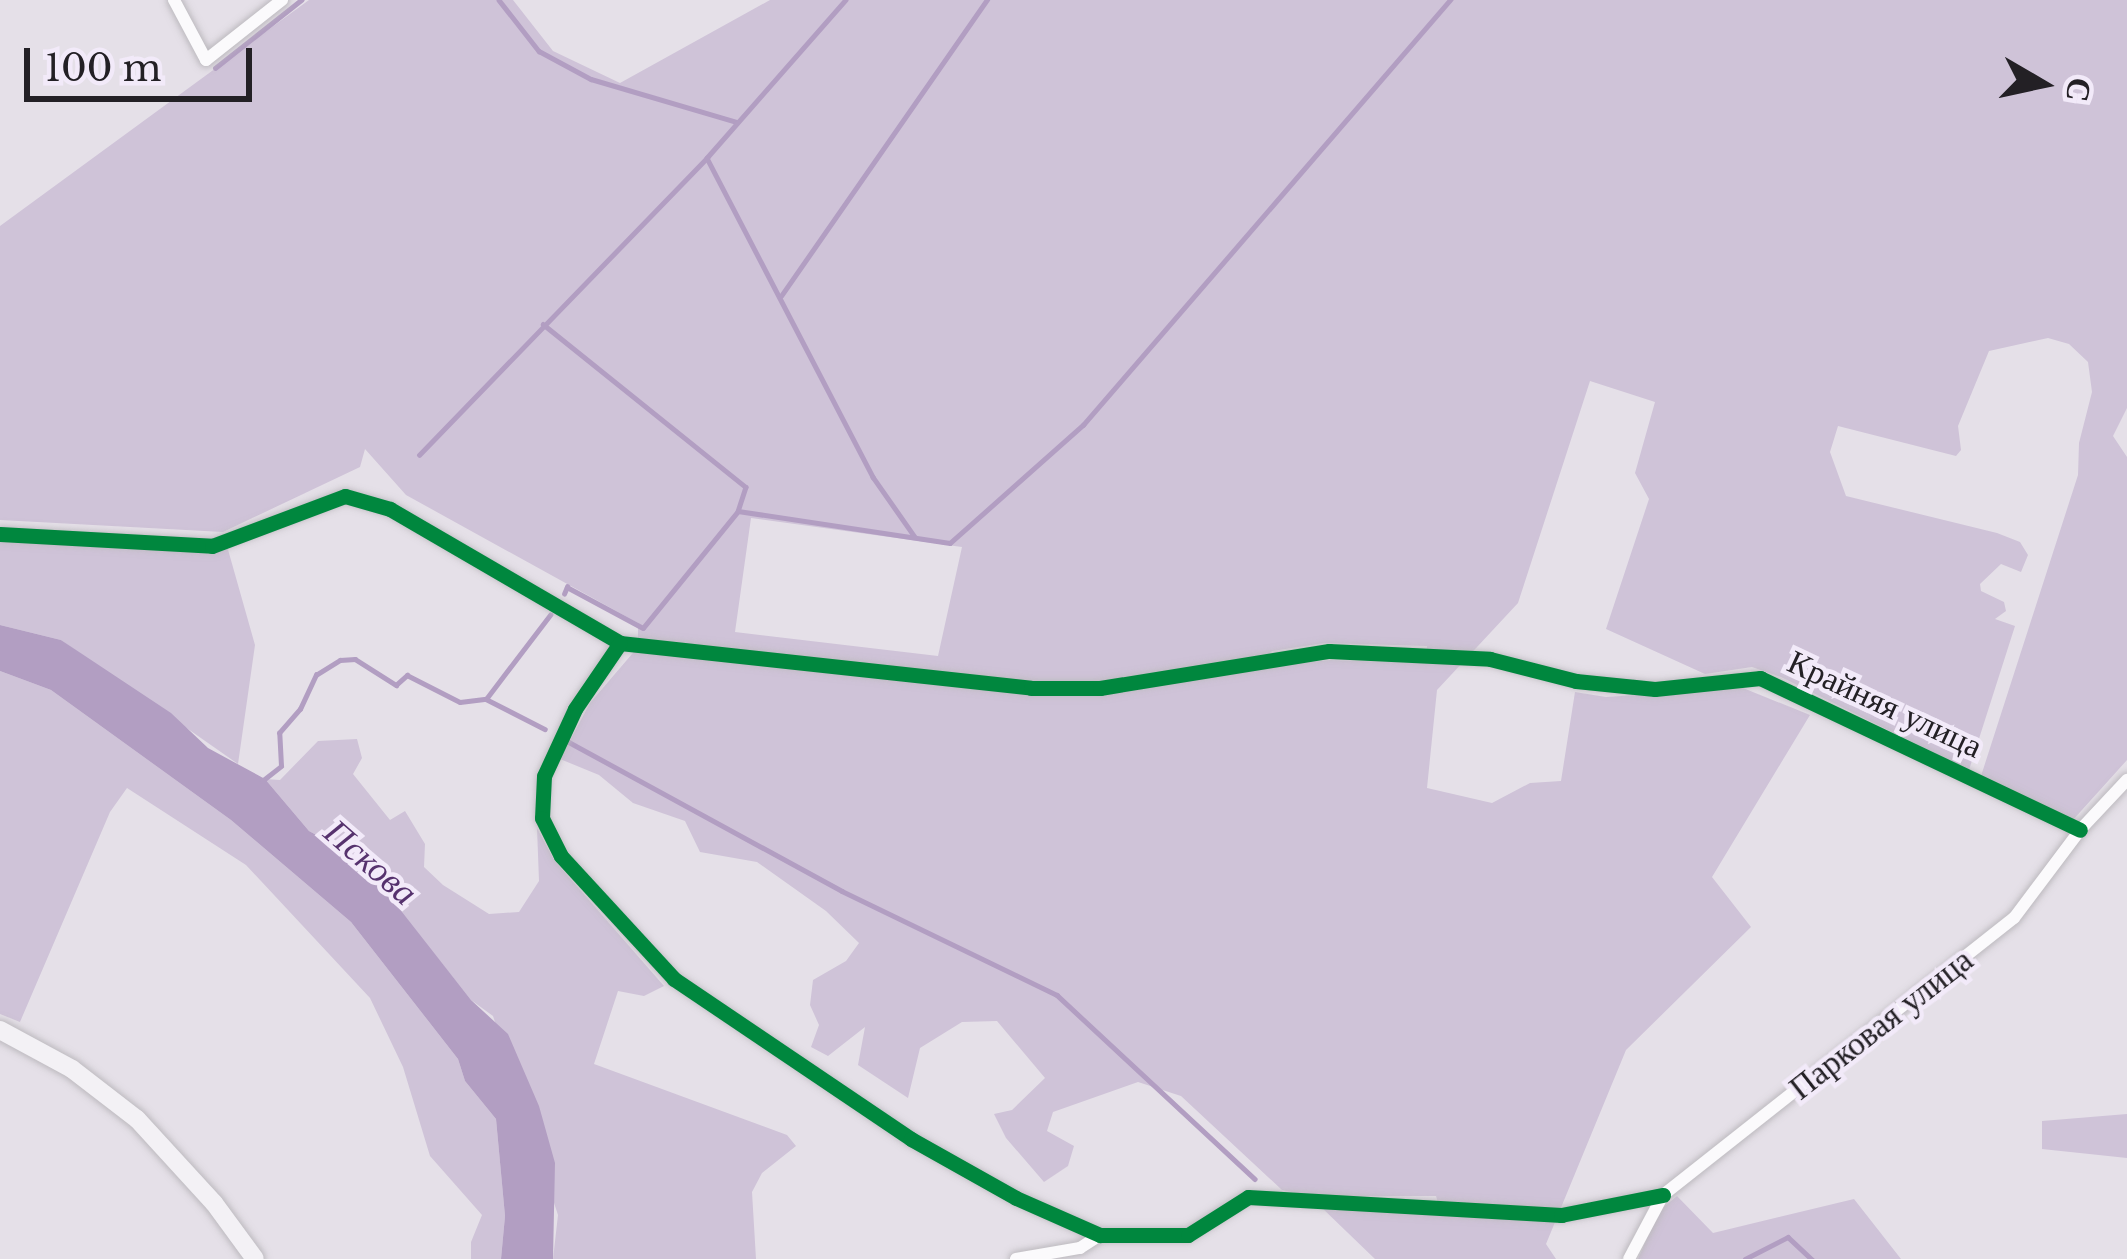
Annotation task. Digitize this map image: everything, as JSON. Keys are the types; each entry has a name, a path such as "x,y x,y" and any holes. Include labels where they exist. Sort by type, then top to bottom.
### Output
{"street":[{"path":"174,0 206,60 282,0"},
{"path":"0,535 212,546 345,496 390,509 620,643 574,710 544,776 542,818 561,856 674,979 911,1139 1016,1198 1100,1235 1188,1235 1248,1197 1561,1215 1663,1195"},
{"name":"Крайняя улица","path":"620,643 1031,688 1100,688 1329,651 1490,658 1576,681 1655,689 1760,678 2080,830"},
{"name":"Парковая улица","path":"1629,1259 1663,1195 2014,918 2080,830 2127,780"},
{"path":"0,1030 72,1069 137,1119 214,1203 255,1259"},
{"path":"1016,1259 1079,1247 1100,1235"}],"shaded area":[{"path":"309,0 513,0 553,51 620,83 770,0 2127,0 2127,408 2113,436 2127,457 2127,760 2072,821 1981,776 2078,475 2079,443 2092,392 2088,362 2069,344 2048,338 1989,351 1958,426 1961,450 1956,456 1838,426 1830,452 1846,496 1997,533 2020,542 2028,555 2021,572 2001,564 1980,584 1981,591 2004,602 2006,611 1995,619 2015,626 1969,770 1781,677 1752,667 1705,674 1606,629 1649,499 1635,473 1655,402 1590,381 1518,603 1437,690 1427,788 1492,803 1530,783 1561,781 1575,692 1606,697 1743,688 1810,715 1712,877 1751,927 1626,1050 1546,1244 1556,1259 1375,1259 1320,1206 1442,1216 1436,1196 1310,1196 1282,1190 1181,1096 1138,1082 1053,1112 1047,1131 1074,1146 1068,1166 1044,1182 1006,1138 994,1114 1012,1110 1045,1078 997,1021 962,1022 920,1048 908,1098 858,1065 865,1027 828,1056 811,1047 819,1025 810,1005 813,980 846,961 859,943 826,911 757,862 700,852 685,821 633,803 599,775 560,759 590,703 638,647 638,623 406,495 365,449 360,467 223,532 0,520 0,226","holes":["751,518 962,547 938,656 735,632","1325,643 1427,646 1427,647 1425,663 1330,660 1254,668 1272,651"]},
{"path":"0,533 225,539 255,645 238,764 61,640 0,625"},
{"path":"0,625 61,640 171,713 208,748 265,779 309,831 357,857 373,875 471,1000 508,1034 539,1106 555,1163 553,1259 501,1259 505,1216 496,1119 465,1081 458,1059 351,922 231,820 51,690 0,671"},
{"path":"0,671 51,690 231,820 351,922 458,1059 465,1081 496,1119 505,1216 501,1259 471,1259 471,1242 482,1215 430,1156 403,1067 370,998 246,865 127,788 110,812 20,1022 0,1014"},
{"path":"357,739 362,758 353,774 390,820 405,811 425,844 424,867 443,885 489,914 519,912 539,881 537,828 554,860 664,986 644,996 618,991 594,1064 787,1135 796,1146 762,1173 752,1192 756,1259 553,1259 558,1215 493,1016 471,1000 357,857 309,831 265,779 280,780 318,741"},
{"path":"2127,1114 2127,1158 2042,1149 2042,1121"},
{"path":"1677,1196 1713,1233 1854,1199 1901,1259 1638,1259 1659,1211"}],"waterway":[{"path":"215,68 301,0"},
{"path":"499,0 539,51 591,79 737,122"},
{"path":"846,0 707,158 873,477 915,537"},
{"path":"781,296 987,0"},
{"path":"564,594 567,587 643,628 738,511 950,543 1083,425 1450,0"},
{"path":"419,455 707,158"},
{"path":"543,324 746,487 738,511"},
{"path":"262,781 281,766 279,733 300,709 316,675 340,660 355,659 396,685 407,675 460,702 486,699 550,615"},
{"path":"486,699 545,729"},
{"path":"567,741 842,891 1057,995 1255,1179"},
{"path":"1745,1259 1788,1237 1812,1259"}],"cycle path":[{"path":"0,534 212,546 345,496 390,509 620,643 1031,688 1100,688 1329,651 1490,659 1576,681 1655,689 1760,678 2080,830"},
{"path":"620,643 575,709 544,776 542,818 561,856 674,979 911,1139 1016,1198 1100,1235 1188,1235 1248,1197 1561,1215 1663,1195"}],"water label":[{"name":"Пскова","path":"371,862"}]}
